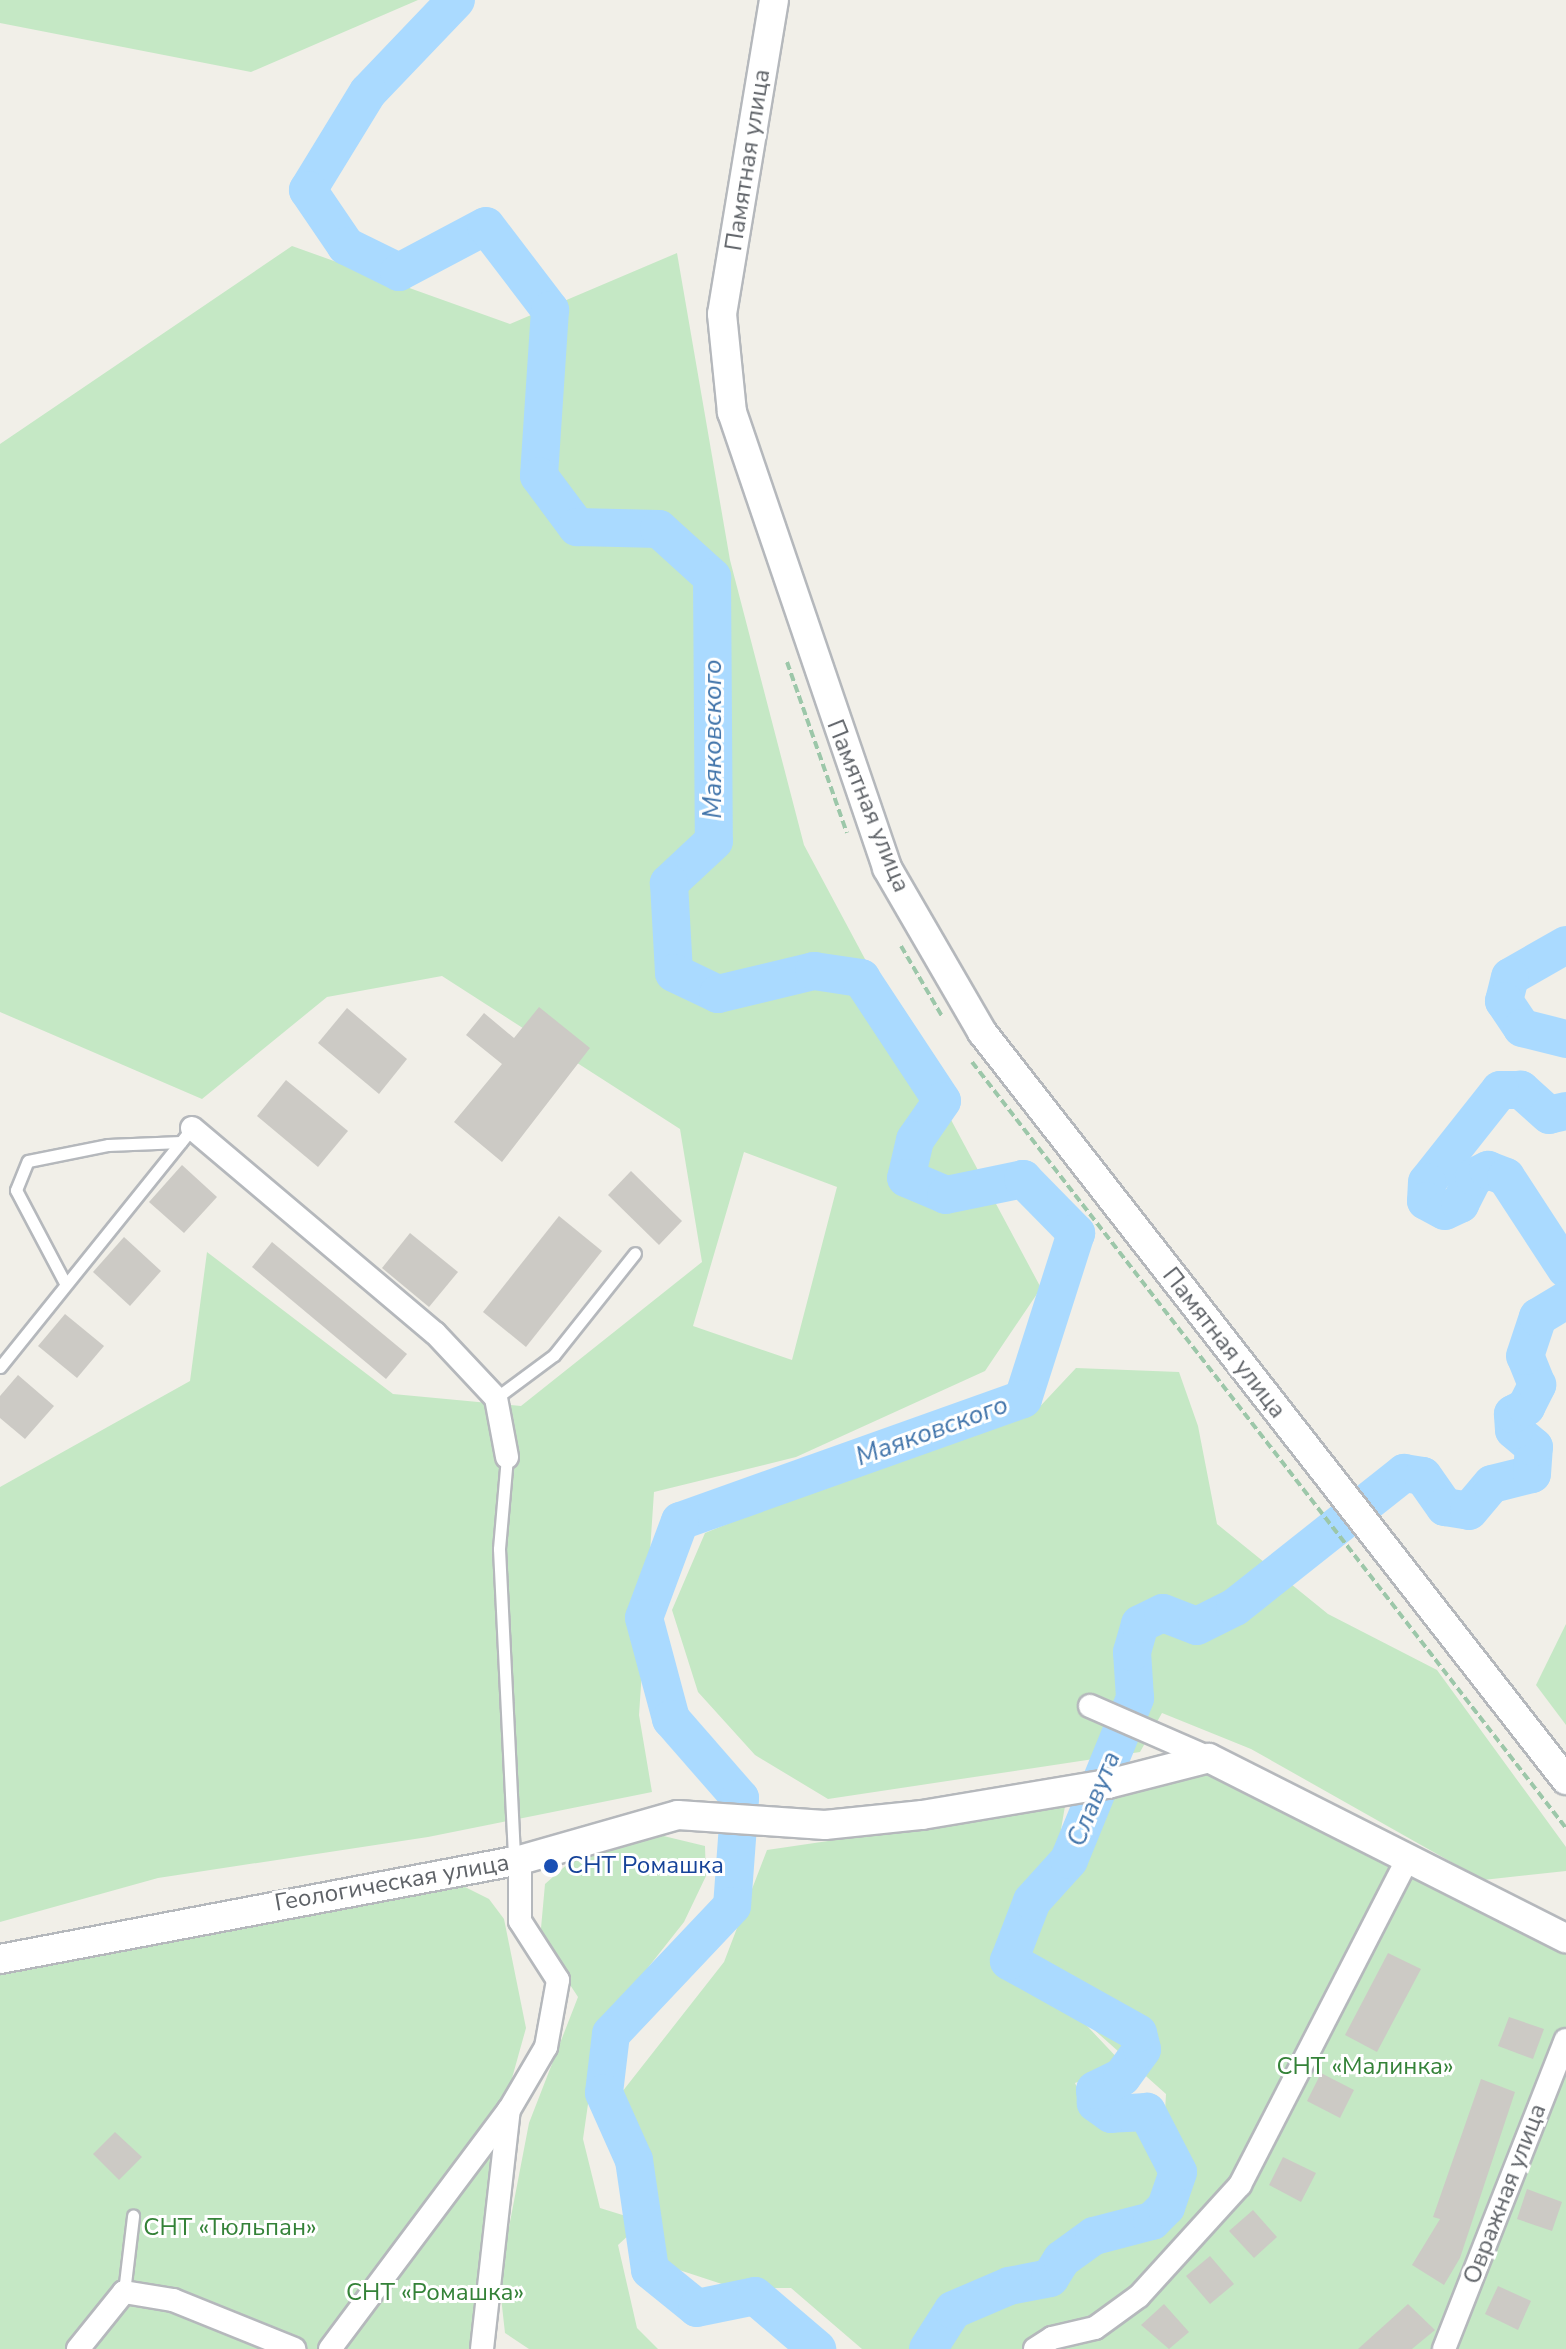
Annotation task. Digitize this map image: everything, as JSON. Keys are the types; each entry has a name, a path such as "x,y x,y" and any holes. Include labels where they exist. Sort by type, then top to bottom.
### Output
{"street":[{"name":"Памятная улица","path":"774,0 722,314 732,412 887,868 982,1032 1566,1780"},
{"path":"187,1135 435,1333 496,1398 507,1457"},
{"path":"1090,1706 1209,1758 1566,1938"},
{"name":"Геологическая улица","path":"0,1959 517,1860 678,1815 825,1825 1041,1796 1108,1784 1209,1758"},
{"path":"1035,2349 1052,2338 1095,2328 1139,2296 1240,2185 1408,1858"},
{"path":"330,2349 509,2110 546,2047 558,1980 520,1921 517,1860"},
{"name":"Овражная улица","path":"1444,2349 1566,2040"},
{"path":"482,2349 509,2110"},
{"path":"78,2349 124,2292 173,2300 294,2349"}],"lane":[{"path":"0,1367 187,1135"},
{"path":"65,1283 16,1190 28,1161 108,1145 187,1135"},
{"path":"496,1398 554,1355 635,1253"},
{"path":"507,1457 499,1549 517,1860"},
{"path":"124,2292 133,2216"}],"green space":[{"path":"0,0 418,0 251,72 0,23"},
{"path":"292,246 510,324 677,253 730,560 804,845 1041,1288 985,1371 796,1457 654,1492 639,1715 652,1792 428,1837 158,1878 0,1922 0,1487 190,1381 207,1252 393,1394 521,1406 702,1262 680,1129 442,976 327,997 202,1099 0,1012 0,444","holes":["744,1152 837,1187 792,1360 693,1326"]},
{"path":"1076,1368 1179,1372 1198,1426 1217,1524 1328,1614 1437,1670 1566,1847 1566,1871 1483,1880 1251,1749 1162,1713 1140,1752 828,1799 755,1755 698,1692 672,1610 705,1533 848,1475 1032,1415"},
{"path":"1566,1624 1566,1725 1536,1685"},
{"name":"СНТ «Малинка»","path":"1209,1758 1566,1938 1566,2349 928,2349 934,2336 1050,2278 1062,2259 1160,2197 1166,2094 1072,2010 1123,2064 1075,2083 1087,2109 1102,2120 1159,2125 1159,2196 1028,2271 961,2299 915,2349 862,2349 791,2288 734,2288 661,2264 654,2187 622,2092 724,1962 767,1850 1065,1806 1058,1847 1009,1935 1005,1975 1057,1997 1009,1961 1032,1901 1108,1784"},
{"path":"647,1832 705,1846 706,1876 684,1922 616,2008 590,2090 583,2139 600,2208 629,2217 631,2233 618,2245 637,2328 658,2349 529,2349 505,2333 499,2279 529,2123 578,1997 540,1939 545,1884 588,1846"},
{"path":"459,1884 489,1899 504,1919 526,2028 509,2089 496,2109 482,2349 0,2349 0,1972"}],"building":[{"path":"539,1007 590,1048 502,1162 454,1122 502,1064 466,1035 484,1013 514,1038"},
{"path":"347,1008 407,1059 379,1094 318,1043"},
{"path":"286,1080 348,1131 318,1167 257,1116"},
{"path":"182,1165 217,1197 184,1233 149,1202"},
{"path":"631,1171 682,1221 659,1245 608,1195"},
{"path":"559,1216 602,1251 526,1347 483,1312"},
{"path":"410,1233 458,1272 429,1307 382,1268"},
{"path":"124,1237 161,1271 130,1306 93,1272"},
{"path":"272,1242 407,1354 386,1379 252,1267"},
{"path":"65,1314 104,1346 77,1378 38,1346"},
{"path":"18,1375 54,1406 25,1439 0,1418 0,1396"},
{"path":"1388,1953 1421,1969 1377,2052 1345,2035"},
{"path":"1509,2017 1544,2029 1533,2059 1498,2046"},
{"path":"1321,2073 1354,2090 1340,2118 1307,2101"},
{"path":"1481,2079 1515,2092 1460,2258 1444,2285 1412,2265 1440,2219 1433,2217"},
{"path":"115,2132 142,2157 119,2180 93,2154"},
{"path":"1283,2157 1316,2173 1301,2202 1269,2185"},
{"path":"1527,2189 1562,2202 1552,2231 1517,2219"},
{"path":"1253,2210 1277,2237 1254,2258 1229,2231"},
{"path":"1210,2256 1234,2284 1210,2304 1186,2276"},
{"path":"1498,2286 1531,2301 1518,2330 1485,2314"},
{"path":"1164,2304 1189,2332 1169,2349 1141,2325"},
{"path":"1408,2304 1435,2330 1412,2349 1358,2349"}],"waterway":[{"name":"Маяковского","path":"456,0 368,92 308,190 346,246 399,272 486,226 550,310 539,476 577,527 659,529 712,577 714,841 669,883 674,973 718,994 814,971 861,978 942,1101 915,1140 906,1178 946,1195 1023,1179 1076,1233 1023,1399 680,1521 644,1618 671,1719 740,1798 732,1906 611,2034 604,2093 634,2160 650,2270 697,2308 755,2296 817,2349"},
{"name":"Славута","path":"1566,945 1510,977 1504,1001 1522,1028 1566,1039"},
{"name":"Славута","path":"1566,1111 1549,1115 1521,1090 1500,1090 1427,1182 1426,1201 1445,1211 1460,1204 1474,1177 1488,1170 1506,1177 1566,1269"},
{"name":"Славута","path":"928,2349 953,2310 1009,2286 1050,2278 1062,2259 1094,2236 1152,2221 1166,2207 1178,2172 1147,2112 1111,2114 1096,2103 1095,2090 1122,2077 1142,2049 1138,2033 1009,1961 1032,1901 1069,1860 1135,1698 1132,1652 1140,1624 1163,1613 1197,1626 1235,1607 1404,1473 1423,1476 1445,1507 1469,1511 1492,1484 1532,1474 1534,1447 1514,1430 1513,1414 1526,1407 1537,1385 1525,1356 1538,1317 1566,1300"}],"place":[{"name":"СНТ Ромашка","path":"551,1866"}],"park label":[{"name":"СНТ «Тюльпан»","path":"230,2228"},
{"name":"СНТ «Ромашка»","path":"435,2293"}]}
